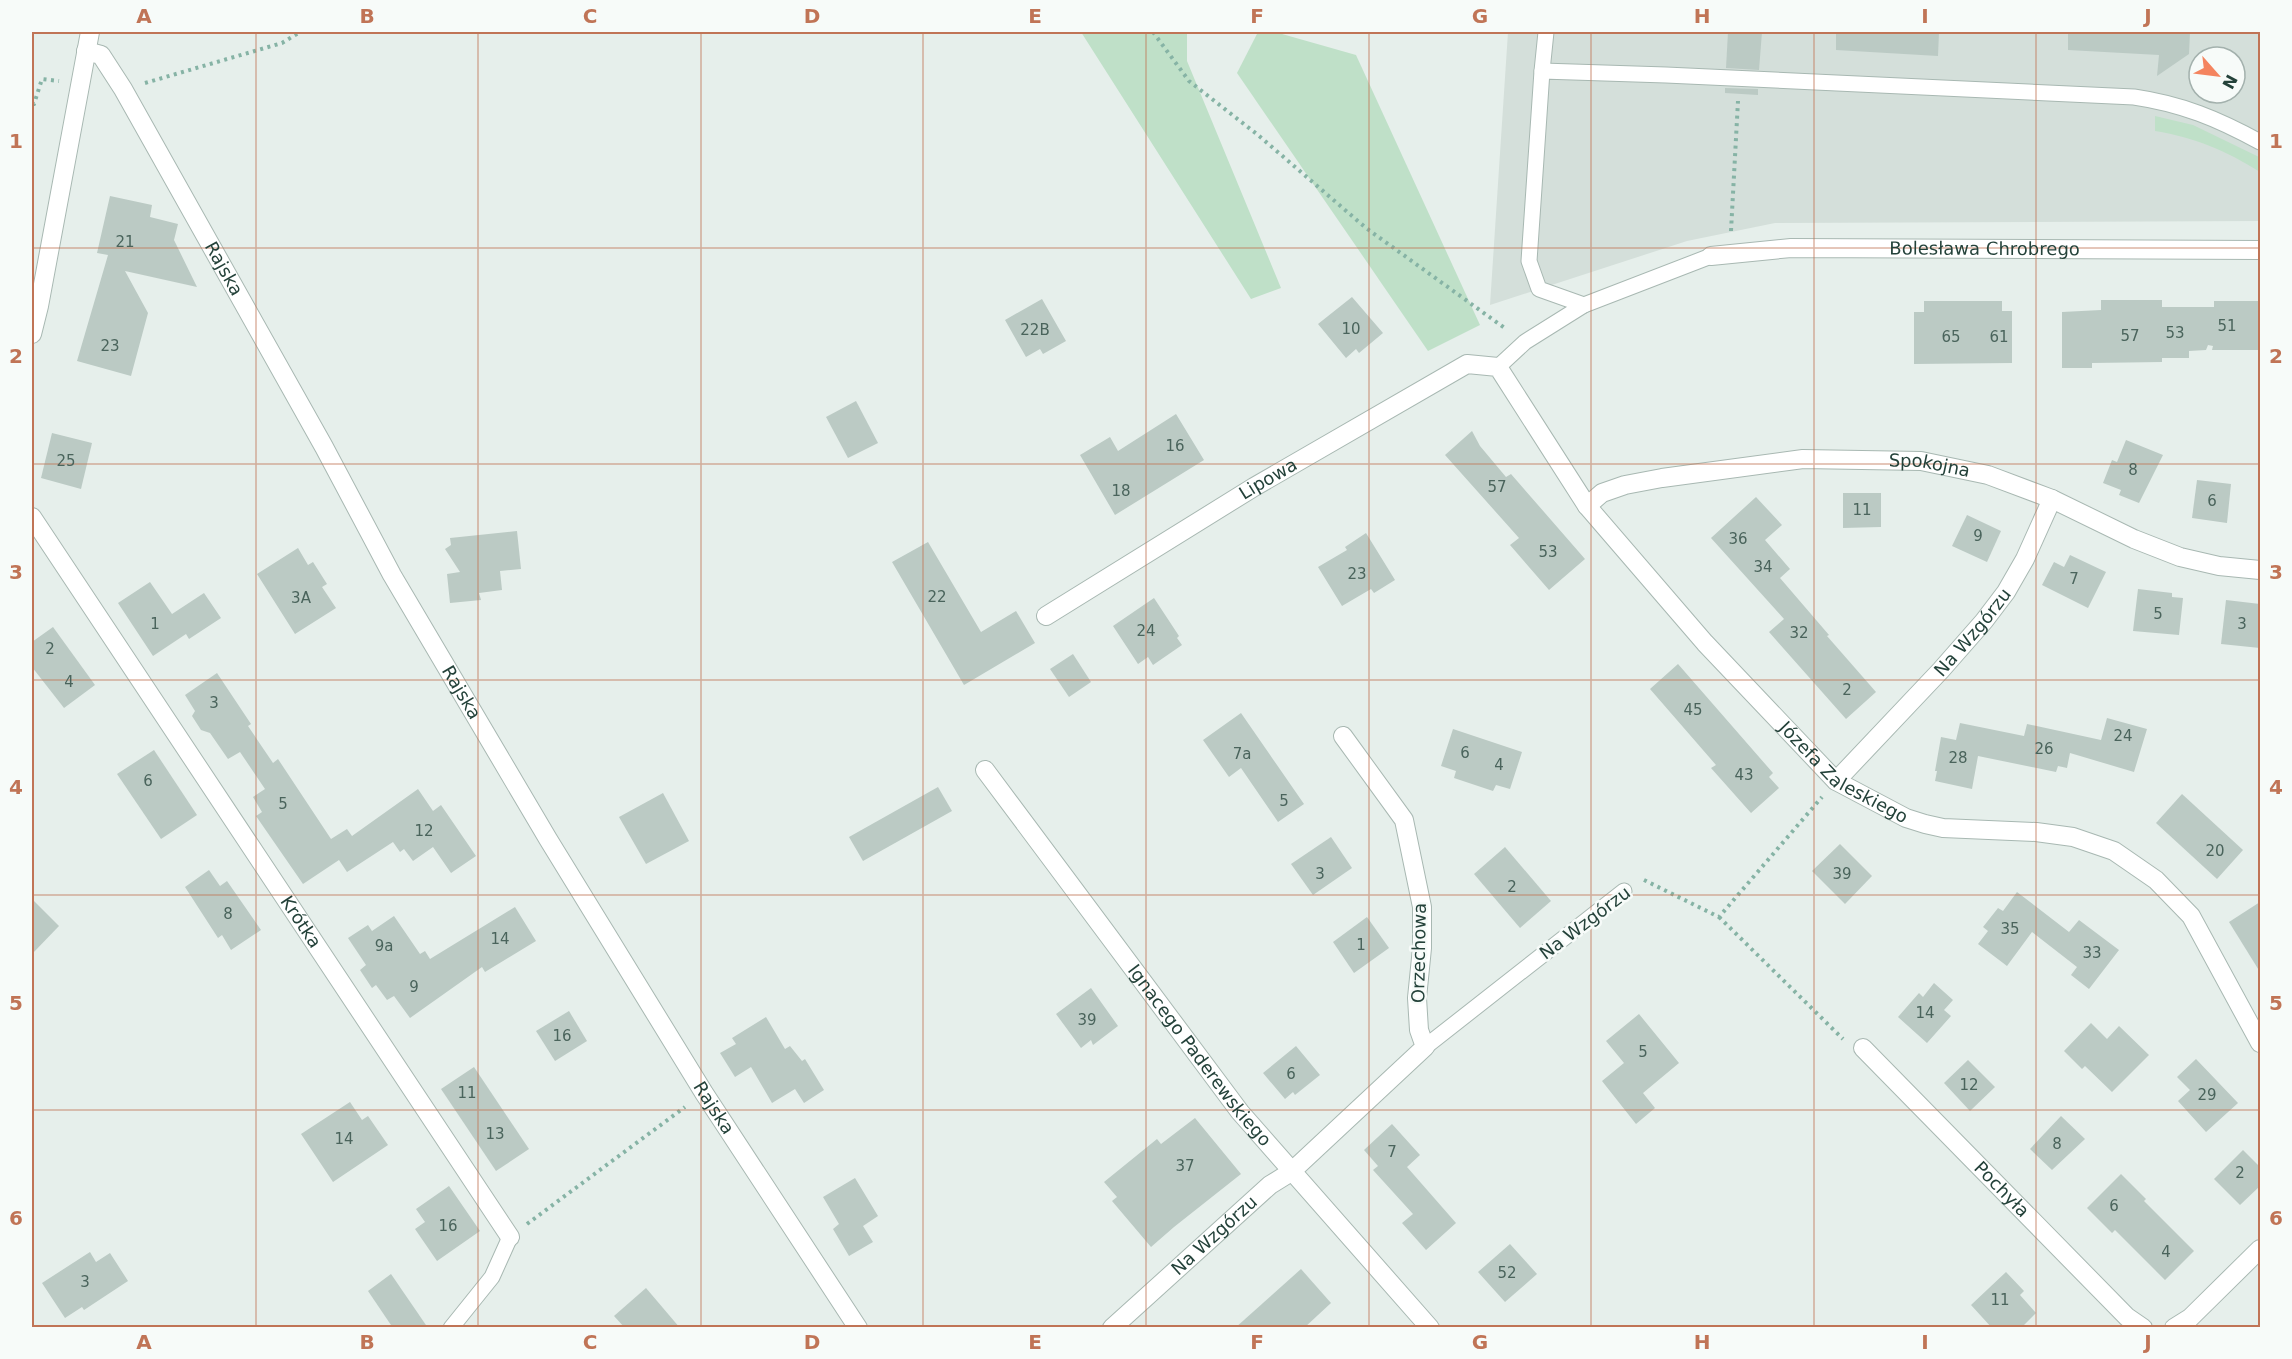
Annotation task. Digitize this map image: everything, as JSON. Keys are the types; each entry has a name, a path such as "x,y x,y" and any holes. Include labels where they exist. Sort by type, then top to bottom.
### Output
{"street":[{"path":"32,334 90,32"},
{"name":"Rajska","path":"86,51 101,54 123,89 318,436 392,574 548,839 704,1093 858,1328"},
{"name":"Bolesława Chrobrego","path":"1711,256 1791,248 2260,250"},
{"name":"Lipowa","path":"1046,616 1254,487 1467,364 1498,367"},
{"name":"Józefa Zaleskiego","path":"1498,367 1587,506 1705,643 1836,781 1906,818 1925,824 1943,828 2036,832 2073,837 2104,847 2124,857 2156,880 2191,916 2260,1043"},
{"name":"Spokojna","path":"1587,506 1602,493 1625,485 1803,459 1921,461 1988,475 2052,499 2134,539 2180,557 2219,566 2260,570"},
{"name":"Na Wzgórzu","path":"1836,781 1984,621 2006,591 2025,559 2052,499"},
{"name":"Krótka","path":"32,517 510,1237"},
{"name":"Orzechowa","path":"1343,736 1404,820 1422,907 1422,948 1417,998 1419,1030 1425,1047"},
{"name":"Ignacego Paderewskiego","path":"985,770 1240,1112 1430,1328"},
{"name":"Na Wzgórzu","path":"1112,1328 1270,1185 1291,1172 1425,1047"},
{"name":"Pochyła","path":"1857,1047 2127,1317 2143,1328"},
{"path":"2174,1328 2190,1318 2260,1249"}],"lane":[{"path":"1546,32 1528,261 1539,289 1584,305"},
{"path":"1542,71 2134,97 2163,101 2188,108 2228,124 2260,141"},
{"path":"1498,367 1525,342 1584,305 1711,256"},
{"name":"Na Wzgórzu","path":"1425,1047 1624,891"},
{"path":"451,1328 492,1277 510,1237"}],"path":[{"path":"123,89 282,43 300,32"},
{"path":"1153,32 1189,81 1258,135 1366,228 1525,342"},
{"path":"32,103 34,104 42,79 62,82"},
{"path":"1730,254 1738,94"},
{"path":"1836,781 1719,917 1857,1047"},
{"name":"Na Wzgórzu","path":"1624,891 1644,879 1719,917"},
{"path":"510,1237 704,1093"}],"shaded area":[{"path":"1508,32 2260,32 2260,221 1775,223 1687,241 1490,305"}],"green space":[{"path":"1081,32 1187,32 1187,61 1281,288 1251,299"},
{"path":"1258,32 1275,32 1356,55 1480,325 1428,351 1237,73"},
{"path":"2155,116 2193,125 2259,157 2260,172 2210,146 2184,137 2155,131"}],"building":[{"path":"1728,32 1762,32 1759,70 1726,68"},
{"path":"1836,32 1939,32 1938,56 1836,50"},
{"path":"2068,32 2190,32 2187,55 2157,76 2159,55 2068,50"},
{"path":"1725,88 1758,89 1758,95 1725,93"},
{"path":"110,196 152,205 150,217 178,224 174,240 197,287 125,271 148,313 131,376 77,361 108,255 97,253"},
{"path":"1352,297 1383,333 1359,353 1356,349 1346,358 1318,324"},
{"path":"1042,299 1066,341 1043,354 1040,349 1026,357 1005,320"},
{"path":"2101,300 2162,300 2162,307 2214,307 2214,301 2260,301 2260,350 2212,350 2213,346 2208,345 2206,350 2189,351 2189,358 2162,358 2162,362 2092,363 2092,368 2062,368 2062,312 2101,310"},
{"path":"1924,301 2002,301 2002,311 2012,311 2012,363 1914,364 1914,312 1924,312"},
{"path":"856,401 878,443 848,458 826,417"},
{"path":"1176,414 1204,460 1115,515 1080,455 1110,437 1118,451"},
{"path":"1472,431 1480,446 1506,477 1511,474 1585,559 1549,590 1510,545 1519,538 1445,455"},
{"path":"52,433 92,443 81,489 41,478"},
{"path":"2126,440 2163,455 2139,503 2119,495 2121,490 2103,483 2112,460 2117,462"},
{"path":"2197,480 2231,484 2227,523 2192,518"},
{"path":"1843,493 1881,493 1881,527 1843,528"},
{"path":"1756,497 1782,525 1765,540 1790,569 1780,578 1876,692 1846,719 1769,632 1784,619 1711,538"},
{"path":"1967,515 2001,531 1987,562 1952,546"},
{"path":"517,531 521,569 500,571 502,590 479,593 481,600 450,603 447,574 460,572 445,549 451,545 450,538"},
{"path":"1366,533 1395,580 1374,593 1371,589 1342,606 1318,567 1347,550 1345,547"},
{"path":"928,542 981,632 1016,611 1035,643 964,685 892,562"},
{"path":"298,548 308,565 313,562 327,584 322,587 336,608 295,634 257,574"},
{"path":"2070,555 2106,572 2088,608 2042,585 2054,562 2064,567"},
{"path":"150,582 172,614 204,593 221,618 189,639 186,634 153,656 118,603"},
{"path":"2138,589 2172,593 2172,597 2183,598 2179,635 2133,631"},
{"path":"1154,598 1179,636 1177,638 1182,645 1153,665 1148,657 1138,664 1113,626"},
{"path":"2226,600 2260,604 2260,648 2221,644"},
{"path":"53,627 95,685 64,708 32,667 32,642"},
{"path":"1073,654 1091,682 1069,697 1050,669"},
{"path":"1678,664 1773,773 1769,777 1779,788 1751,813 1711,768 1716,765 1650,689"},
{"path":"217,673 251,724 248,726 273,763 278,759 331,839 347,829 352,836 418,789 433,811 441,805 476,856 451,873 433,847 413,861 404,849 400,852 393,842 347,872 339,860 303,884 256,816 262,812 253,797 265,789 240,752 228,759 210,733 201,730 192,716 195,711 185,695"},
{"path":"1241,713 1304,804 1278,822 1241,768 1229,777 1203,740"},
{"path":"2107,718 2147,729 2134,772 2070,753 2067,768 2058,766 2056,772 1978,756 1972,789 1935,781 1941,737 1956,740 1960,723 2024,736 2027,724 2101,740"},
{"path":"1453,729 1522,752 1510,789 1496,785 1493,791 1454,778 1456,771 1441,766"},
{"path":"154,750 197,815 161,839 117,774"},
{"path":"938,787 952,811 863,861 849,837"},
{"path":"663,793 689,841 646,864 619,817"},
{"path":"2182,794 2243,850 2217,879 2156,823"},
{"path":"1331,837 1352,868 1313,895 1291,864"},
{"path":"1840,844 1872,876 1845,904 1812,871"},
{"path":"1505,847 1551,901 1520,928 1474,874"},
{"path":"209,870 220,886 227,881 261,930 231,950 222,935 218,938 185,887"},
{"path":"2017,892 2069,932 2079,920 2119,950 2089,989 2071,975 2077,967 2032,932 2007,966 1978,944 1988,931 1983,927 1998,908 2003,911"},
{"path":"32,899 59,926 32,954"},
{"path":"2260,902 2260,972 2229,922"},
{"path":"515,907 536,941 485,972 482,967 410,1018 394,996 387,1000 376,985 372,988 360,970 366,965 348,938 368,925 372,931 394,916 420,954 425,951 430,959"},
{"path":"1367,917 1389,948 1354,973 1333,942"},
{"path":"1934,983 1953,1000 1944,1010 1951,1016 1927,1043 1898,1017 1919,993 1923,997"},
{"path":"1091,988 1118,1026 1093,1045 1091,1040 1081,1048 1056,1014"},
{"path":"569,1011 587,1041 555,1061 536,1031"},
{"path":"1639,1014 1679,1063 1643,1093 1655,1108 1636,1124 1602,1081 1624,1063 1606,1041"},
{"path":"766,1017 785,1049 790,1046 802,1061 805,1059 824,1090 804,1103 795,1089 772,1103 751,1067 735,1077 720,1053 736,1044 732,1038"},
{"path":"2091,1023 2107,1039 2119,1026 2149,1055 2112,1092 2085,1066 2082,1069 2064,1051"},
{"path":"1296,1046 1320,1075 1295,1095 1293,1092 1285,1099 1263,1073"},
{"path":"2196,1059 2238,1103 2206,1132 2178,1101 2190,1090 2177,1077"},
{"path":"1968,1060 1995,1087 1970,1111 1944,1083"},
{"path":"474,1067 529,1149 496,1171 441,1089"},
{"path":"350,1102 362,1120 368,1116 388,1145 333,1182 301,1134"},
{"path":"2061,1116 2085,1139 2052,1170 2030,1149"},
{"path":"1195,1118 1241,1174 1151,1247 1112,1201 1117,1197 1104,1182 1157,1139 1161,1144"},
{"path":"1392,1124 1420,1155 1407,1167 1456,1223 1426,1250 1402,1223 1413,1214 1373,1170 1378,1166 1364,1150"},
{"path":"2243,1150 2260,1167 2260,1186 2240,1205 2214,1179"},
{"path":"2121,1174 2146,1199 2144,1201 2194,1251 2165,1280 2115,1230 2112,1233 2087,1208"},
{"path":"855,1178 878,1216 863,1226 873,1242 849,1256 833,1229 839,1224 823,1197"},
{"path":"449,1186 480,1231 437,1261 415,1229 425,1222 416,1209"},
{"path":"1510,1244 1537,1274 1505,1302 1478,1272"},
{"path":"90,1252 96,1262 110,1253 128,1281 84,1310 82,1307 65,1318 42,1283"},
{"path":"1301,1269 1331,1303 1304,1328 1235,1328"},
{"path":"2006,1272 2024,1291 2020,1295 2036,1313 2021,1328 1992,1328 1971,1305"},
{"path":"391,1274 428,1328 393,1328 368,1291"},
{"path":"646,1288 680,1328 625,1328 614,1316"}]}
